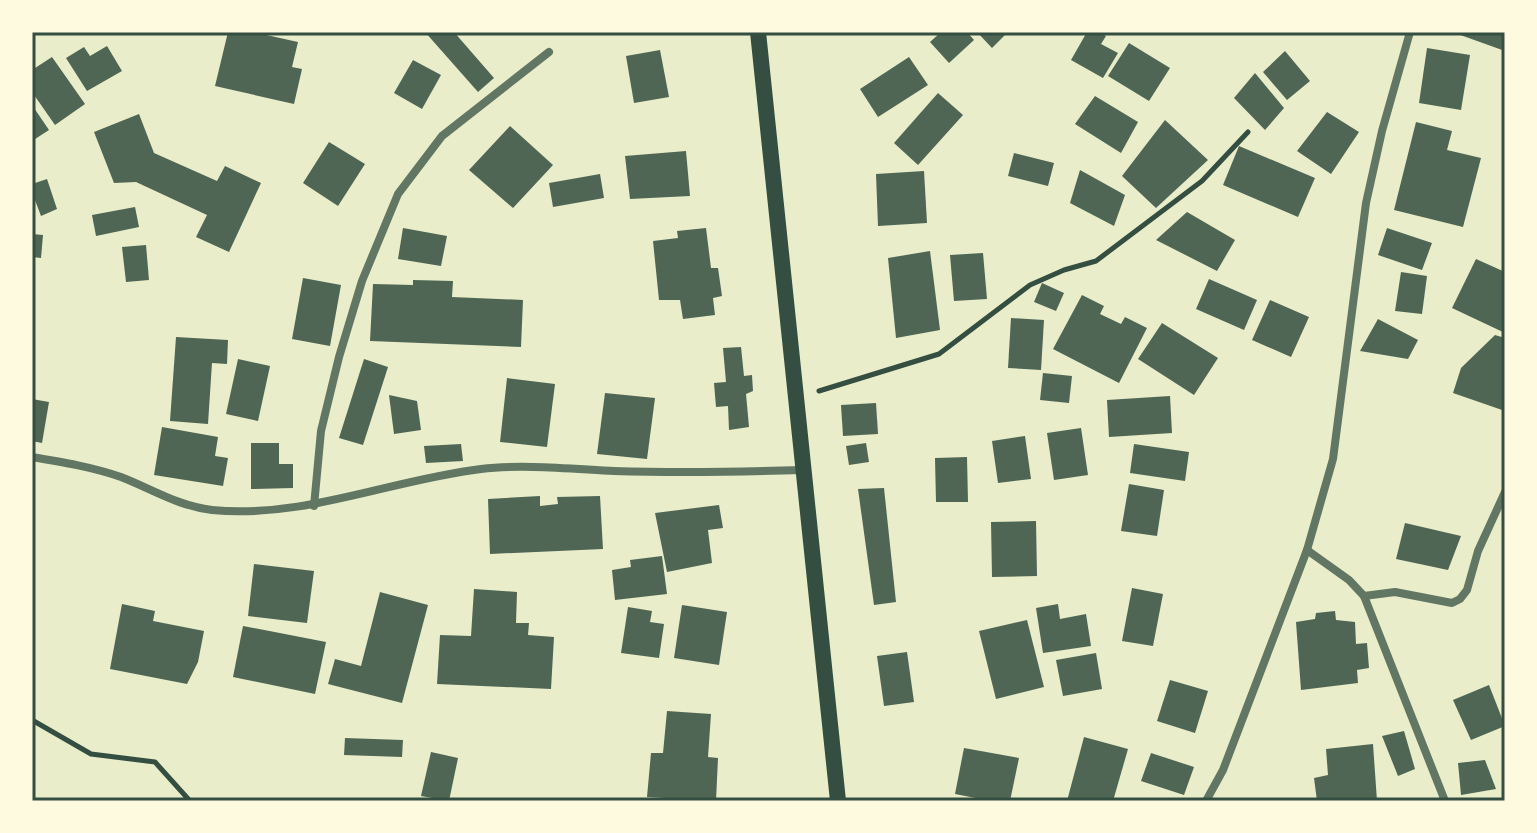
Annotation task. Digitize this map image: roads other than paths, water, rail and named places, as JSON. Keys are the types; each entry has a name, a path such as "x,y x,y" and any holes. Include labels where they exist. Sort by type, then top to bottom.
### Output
{"main road":[{"path":"758,32 838,801"}],"street":[{"path":"1206,801 1223,770 1307,550 1333,459 1366,203 1382,131 1410,32"},
{"path":"314,506 321,431 339,357 362,281 398,194 442,136 549,52"},
{"path":"32,457 72,463 121,478 172,501 209,510 248,512 314,506 402,482 484,469 671,472 803,470"},
{"path":"1364,596 1395,592 1452,603 1460,599 1467,590 1478,551 1505,492"},
{"path":"1307,550 1349,580 1364,596 1445,801"}]}
